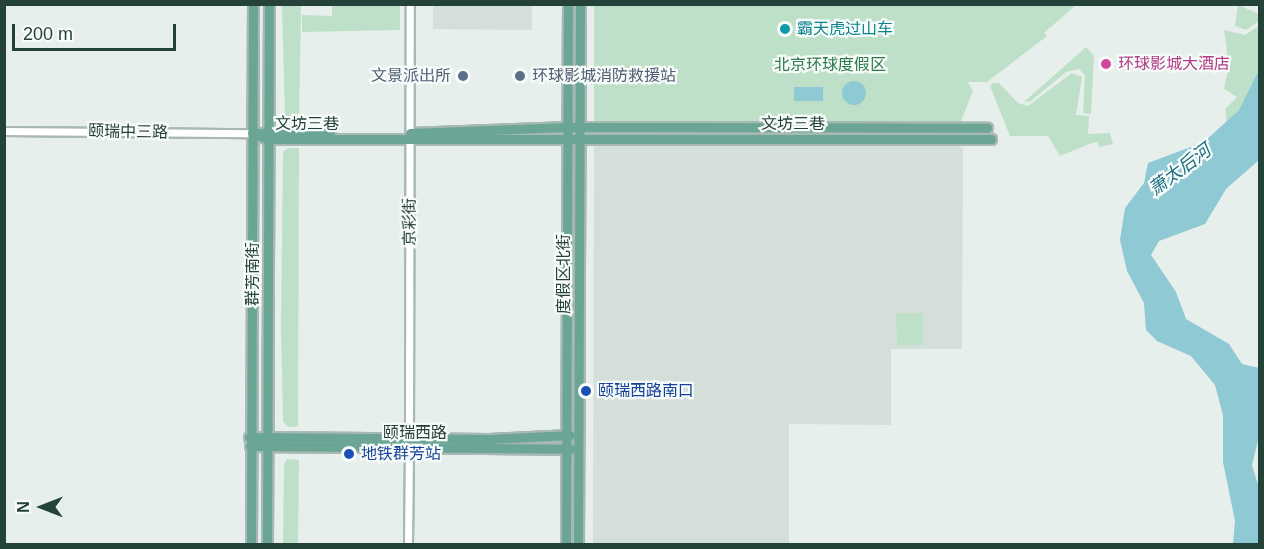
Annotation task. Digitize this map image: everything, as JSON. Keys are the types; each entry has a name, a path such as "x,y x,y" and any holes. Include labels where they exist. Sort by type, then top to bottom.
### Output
{"main road":[{"name":"群芳南街","path":"251,544 253,4"},
{"name":"群芳南街","path":"267,544 269,4"},
{"name":"度假区北街","path":"566,544 568,4"},
{"name":"度假区北街","path":"578,544 580,4"},
{"name":"文坊三巷","path":"410,136 568,127 987,128"},
{"name":"文坊三巷","path":"252,134 568,140 990,140"},
{"name":"颐瑞西路","path":"409,444 579,434"},
{"name":"颐瑞西路","path":"250,442 566,447 579,452"}],"street":[{"name":"京彩街","path":"408,544 410,4"},
{"name":"颐瑞中三路","path":"4,131 252,134"}],"shaded area":[{"path":"433,5 532,5 532,30 433,29"},
{"path":"594,144 958,145 963,149 962,349 891,349 891,425 789,424 789,544 593,544"}],"green space":[{"path":"282,5 301,5 299,122 289,122 285,117"},
{"path":"332,5 400,5 400,30 302,32 302,15 332,16"},
{"name":"北京环球度假区","path":"594,5 1076,5 1044,33 1047,36 987,82 968,82 973,91 960,124 594,125"},
{"path":"1238,5 1259,14 1259,21 1246,30 1235,26"},
{"path":"1259,26 1259,73 1243,105 1227,123 1225,109 1237,97 1224,89 1229,66 1224,30 1245,35"},
{"path":"1086,47 1094,56 1091,114 1083,113 1085,75 1079,69 1066,72 1031,101 1024,102"},
{"path":"1072,73 1082,77 1076,115 1089,116 1088,134 1110,133 1113,144 1099,147 1098,142 1092,143 1060,156 1048,136 1010,136 990,86 993,83 999,83 1018,103 1028,106"},
{"path":"288,148 299,148 298,426 288,427 283,421 281,327 283,152"},
{"path":"896,313 923,313 923,345 897,345"},
{"path":"287,459 299,460 298,544 283,544 284,465"}],"water":[{"name":"萧太后河","path":"1259,70 1259,160 1226,189 1205,224 1159,241 1151,255 1176,292 1186,319 1229,344 1242,364 1259,368 1259,437 1252,465 1259,488 1259,544 1233,544 1235,521 1223,462 1223,415 1215,385 1191,356 1157,341 1146,330 1144,303 1127,271 1120,240 1125,208 1144,183 1148,163 1204,142 1239,110"},
{"path":"854,81 863,84 866,93 863,102 854,105 845,102 842,93 845,84"},
{"path":"794,87 823,87 823,101 794,101"}],"place":[{"name":"霸天虎过山车","path":"785,29"},
{"name":"环球影城大酒店","path":"1106,64"},
{"name":"文景派出所","path":"463,76"},
{"name":"环球影城消防救援站","path":"520,76"},
{"name":"颐瑞西路南口","path":"586,391"},
{"name":"地铁群芳站","path":"349,454"}]}
